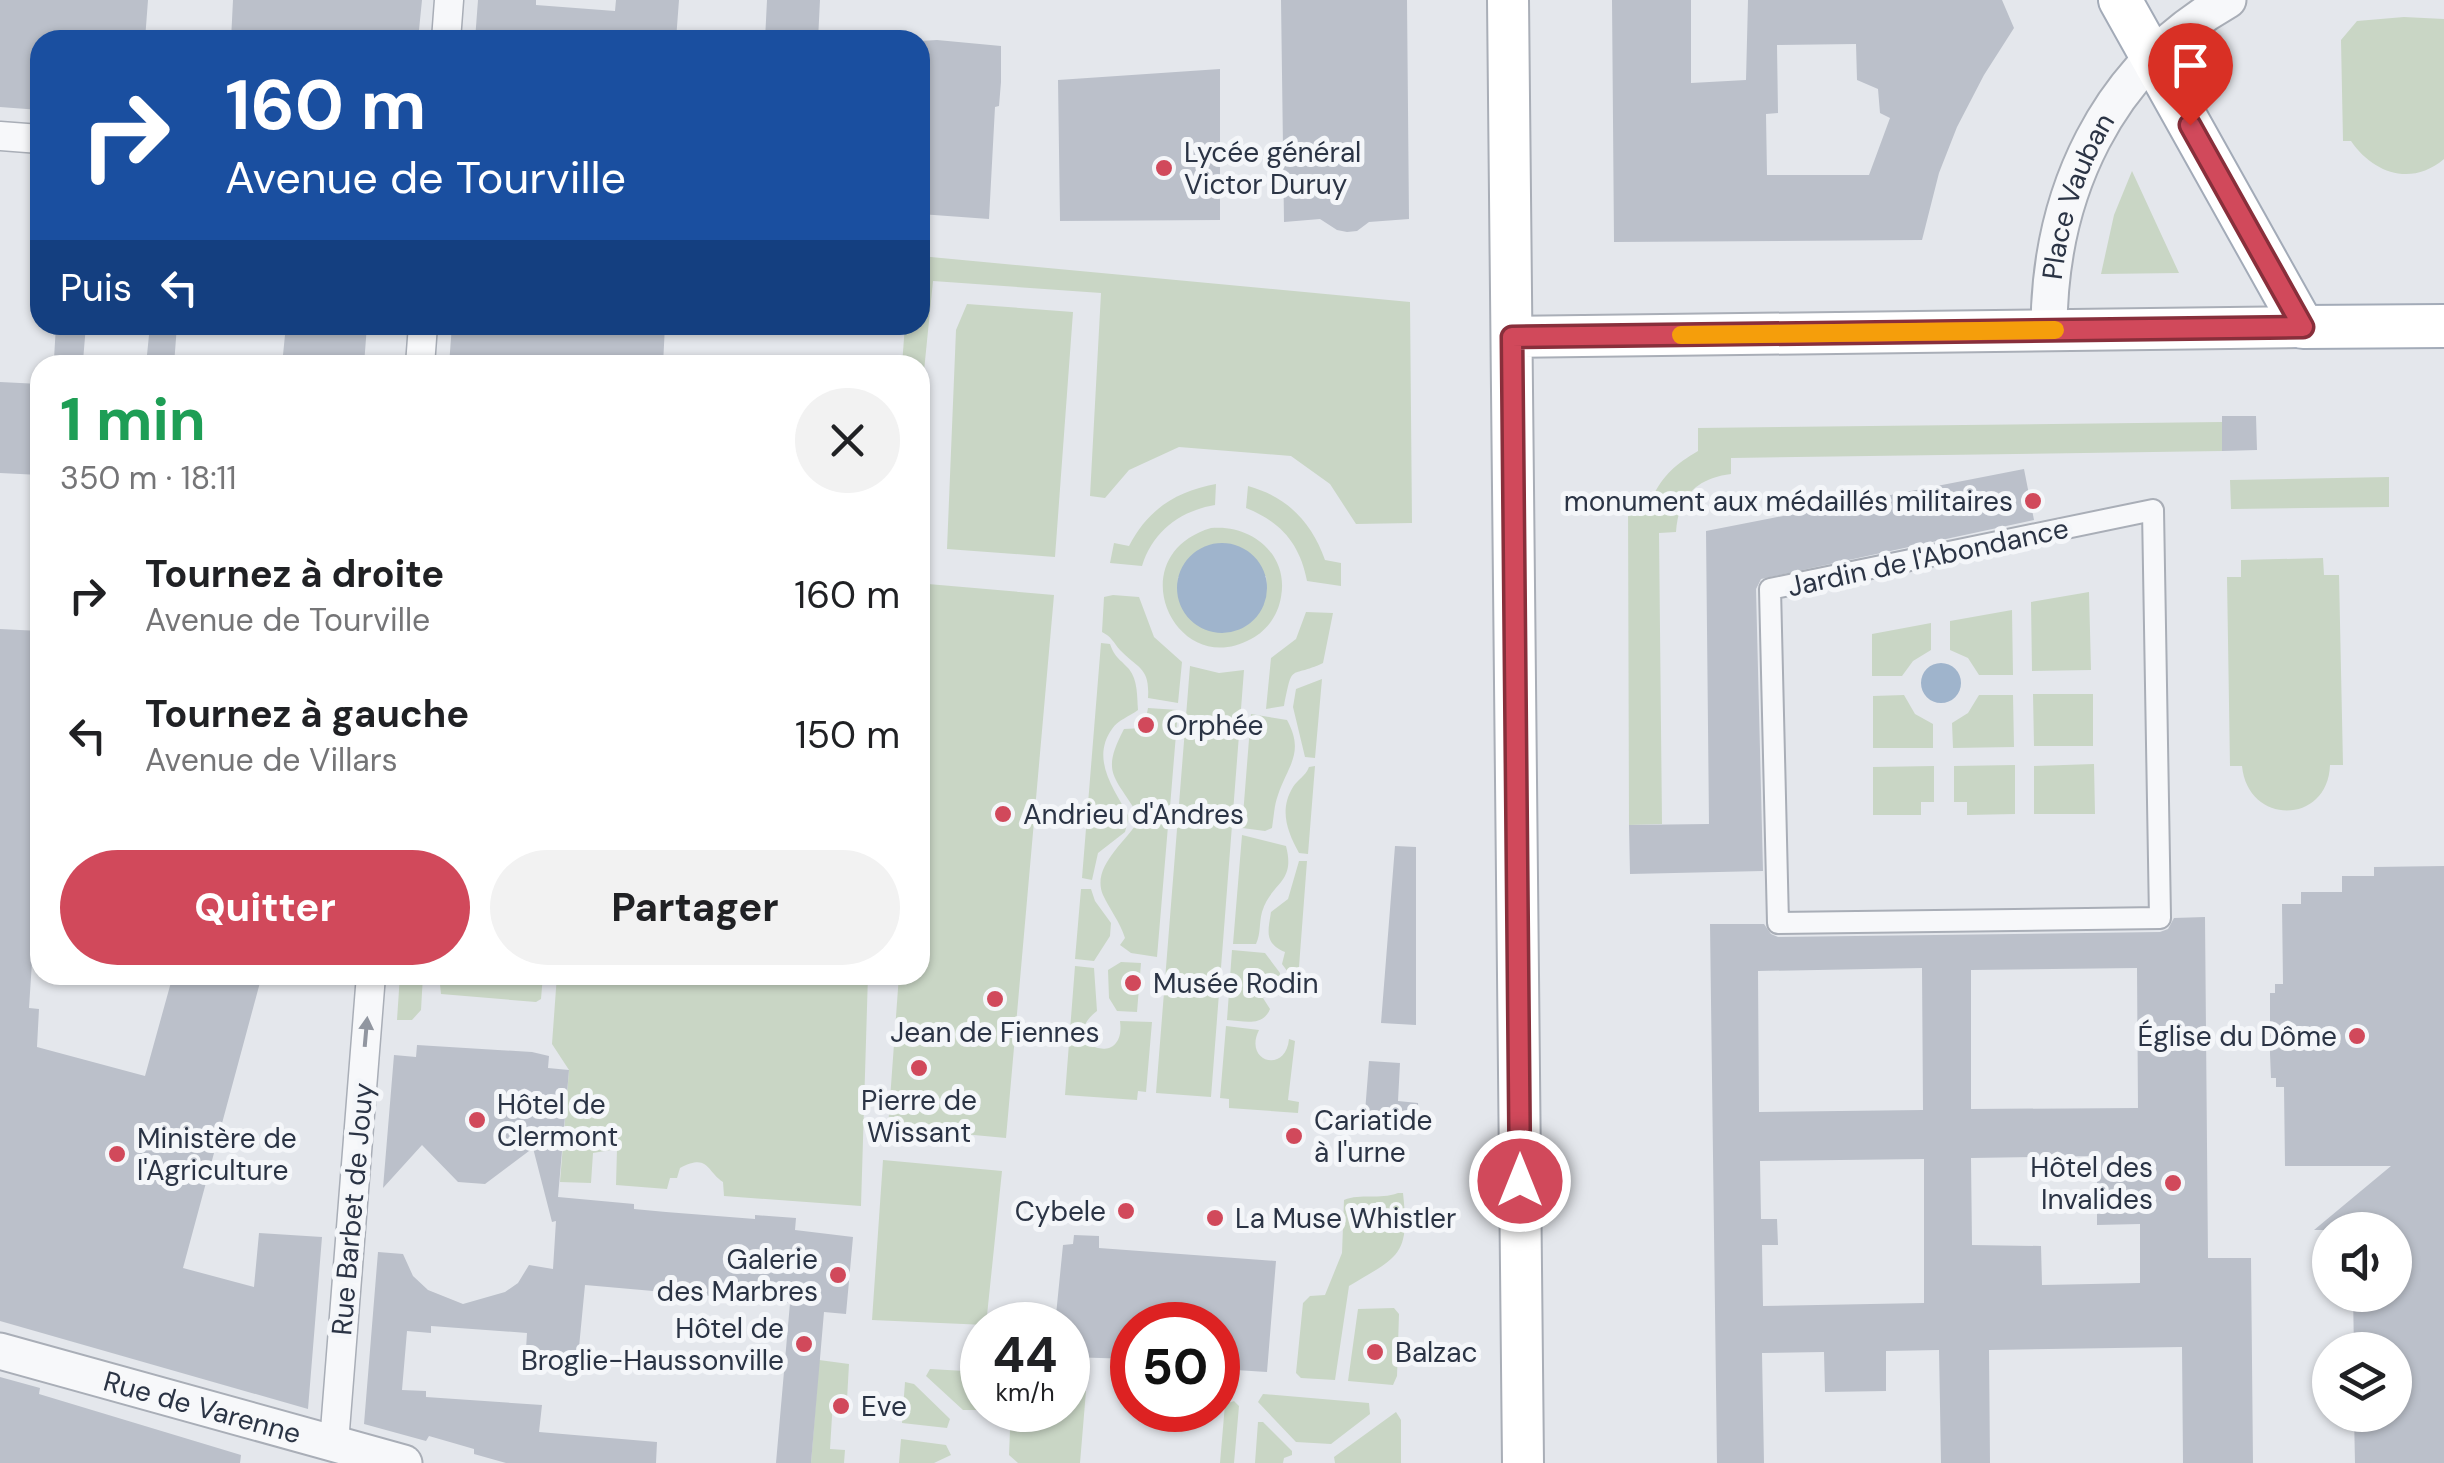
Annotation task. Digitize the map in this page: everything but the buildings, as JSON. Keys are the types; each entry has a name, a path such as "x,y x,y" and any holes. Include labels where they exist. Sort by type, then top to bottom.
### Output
{"main road":[{"path":"1508,0 1523,1463"},
{"path":"2120,0 2303,327"},
{"path":"1512,337 2444,326"}],"street":[{"path":"447,30 449,0"},
{"name":"Place Vauban","path":"2049,330 2051,263 2066,197 2085,152 2111,107 2152,58 2203,14 2228,0"},
{"path":"0,136 30,138"},
{"name":"Jardin de l'Abondance","path":"2152,510 2160,918 1778,924 1770,589 2152,510"},
{"name":"Rue Barbet de Jouy","path":"334,1444 370,985"},
{"name":"Rue de Varenne","path":"0,1351 404,1463"}],"green space":[{"path":"2444,19 2444,159 2431,168 2406,174 2381,168 2351,141 2343,141 2341,40 2357,21"},
{"path":"2132,171 2179,273 2101,274 2114,215"},
{"path":"930,257 1410,302 1412,523 1356,524 1330,484 1291,456 1179,447 1129,470 1105,498 1090,496 1101,293 933,281 930,311"},
{"path":"967,304 1073,312 1055,557 947,549 956,330"},
{"path":"904,335 928,335 926,355 903,355"},
{"path":"2222,422 2222,451 1731,458 1731,474 1708,480 1685,499 1676,532 1659,533 1662,824 1629,825 1628,500 1652,498 1671,471 1698,451 1698,428"},
{"path":"2389,477 2389,507 2231,509 2230,480"},
{"path":"1216,484 1215,505 1190,512 1170,525 1153,543 1142,566 1110,563 1114,543 1129,546 1145,522 1165,504 1189,491"},
{"path":"1248,486 1275,497 1297,513 1325,560 1341,563 1341,586 1307,581 1287,536 1269,520 1246,508"},
{"path":"1211,528 1226,528 1253,537 1273,555 1282,582 1281,597 1271,622 1262,632 1224,647 1200,643 1180,630 1168,610 1163,586 1167,563 1183,543","holes":["1266,576 1264,601 1254,619 1240,629 1205,627 1191,616 1181,600 1178,577"]},
{"path":"2323,558 2324,575 2339,575 2343,765 2330,765 2326,785 2303,808 2272,808 2258,800 2247,786 2242,766 2230,766 2227,577 2241,577 2241,560"},
{"path":"930,584 1054,595 1006,1138 888,1127 898,985 930,985"},
{"path":"2089,592 2091,670 2032,671 2031,602"},
{"path":"1104,597 1139,597 1154,637 1182,662 1178,703 1148,698 1142,670 1102,632"},
{"path":"2012,610 2013,675 1979,675 1968,658 1950,650 1950,621"},
{"path":"1306,612 1333,613 1323,663 1294,674 1284,706 1266,709 1271,658 1296,639"},
{"path":"1931,623 1931,650 1913,661 1902,676 1872,676 1872,634"},
{"path":"1101,643 1110,644 1132,673 1138,710 1115,726 1103,752 1107,774 1129,817 1125,832 1098,853 1092,880 1082,878"},
{"path":"1190,666 1219,673 1244,670 1211,1097 1156,1093"},
{"path":"1322,679 1315,758 1305,757 1293,707 1296,689"},
{"path":"2033,694 2093,694 2093,746 2034,746"},
{"path":"1904,695 1915,714 1933,724 1933,748 1873,748 1873,696"},
{"path":"1979,695 2013,695 2014,747 1953,748 1952,723 1968,713"},
{"path":"1148,708 1178,710 1169,819 1137,813 1113,773 1113,755 1124,729 1144,728"},
{"path":"1251,714 1287,720 1295,741 1272,828 1265,831 1242,828"},
{"path":"2094,764 2095,814 2034,814 2034,766"},
{"path":"2015,765 2015,814 1967,815 1967,802 1954,802 1954,766"},
{"path":"1315,766 1308,854 1299,853 1288,829 1286,804 1295,784 1309,767"},
{"path":"1934,766 1934,802 1921,802 1921,815 1873,815 1873,767"},
{"path":"1139,820 1168,826 1157,957 1131,953 1120,945 1125,938 1101,885 1105,865"},
{"path":"1242,835 1286,846 1288,859 1285,876 1262,912 1256,944 1233,944"},
{"path":"1299,861 1307,861 1298,980 1282,964 1285,952 1274,945 1269,931 1271,912 1288,899"},
{"path":"1081,889 1091,889 1111,923 1110,936 1094,961 1075,959"},
{"path":"1232,950 1265,953 1280,973 1278,987 1263,998 1270,1009 1258,1021 1227,1020"},
{"path":"1121,962 1141,963 1137,1012 1117,1011 1109,998 1108,970"},
{"path":"1075,966 1094,968 1097,1011 1086,1023 1084,1033 1088,1042 1105,1049 1119,1037 1120,1021 1152,1022 1146,1092 1138,1091 1137,1100 1065,1095"},
{"path":"399,985 422,985 421,1010 412,1020 397,1020"},
{"path":"440,985 542,985 541,999 536,1002 441,994"},
{"path":"556,985 868,985 861,1206 724,1196 723,1182 706,1165 697,1162 680,1168 677,1178 670,1178 667,1189 616,1185 617,1149 593,1153 591,1183 560,1182 569,1070 552,1044"},
{"path":"1226,1026 1259,1030 1257,1050 1267,1060 1281,1057 1289,1039 1295,1041 1288,1100 1299,1102 1298,1113 1229,1108 1229,1099 1220,1098"},
{"path":"883,1160 1002,1171 988,1302 960,1302 960,1324 872,1320"},
{"path":"1403,1193 1405,1214 1402,1242 1390,1260 1349,1286 1335,1380 1301,1378 1296,1373 1303,1303 1310,1296 1325,1295 1342,1253 1344,1200"},
{"path":"1394,1308 1399,1314 1397,1376 1393,1385 1348,1381 1358,1309"},
{"path":"819,1360 849,1364 847,1400 833,1400 830,1449 845,1450 844,1463 811,1463"},
{"path":"930,1369 960,1371 960,1407 926,1376"},
{"path":"905,1382 914,1384 950,1419 947,1428 902,1423"},
{"path":"1263,1394 1369,1403 1370,1414 1331,1444 1296,1442 1258,1402"},
{"path":"1396,1412 1401,1420 1401,1463 1335,1463 1334,1457"},
{"path":"1258,1422 1263,1422 1292,1451 1283,1463 1255,1463"},
{"path":"1010,1432 1083,1432 1080,1463 1018,1463 1009,1455"},
{"path":"1223,1432 1237,1432 1234,1463 1220,1463"},
{"path":"901,1439 946,1445 951,1455 934,1463 899,1463"}],"water":[{"path":"1222,543 1239,546 1254,556 1264,571 1264,605 1254,620 1239,630 1222,633 1205,630 1190,620 1180,605 1177,588 1180,571 1190,556 1205,546"},
{"path":"1941,663 1955,669 1961,683 1955,697 1941,703 1927,697 1921,683 1927,669"}],"slow traffic":[{"path":"1681,335 2055,330"}],"place":[{"name":"Lycée général Victor Duruy","path":"1164,168"},
{"name":"monument aux médaillés militaires","path":"2033,501"},
{"name":"Orphée","path":"1146,725"},
{"name":"Andrieu d'Andres","path":"1003,814"},
{"name":"Musée Rodin","path":"1133,983"},
{"name":"Jean de Fiennes","path":"995,999"},
{"name":"Église du Dôme","path":"2357,1036"},
{"name":"Pierre de Wissant","path":"919,1068"},
{"name":"Hôtel de Clermont","path":"477,1120"},
{"name":"Cariatide à l'urne","path":"1294,1136"},
{"name":"Ministère de l'Agriculture","path":"117,1154"},
{"name":"Hôtel des Invalides","path":"2173,1183"},
{"name":"Cybele","path":"1126,1211"},
{"name":"La Muse Whistler","path":"1215,1218"},
{"name":"Galerie des Marbres","path":"838,1275"},
{"name":"Hôtel de Broglie-Haussonville","path":"804,1344"},
{"name":"Balzac","path":"1375,1352"},
{"name":"Eve","path":"841,1406"}],"route":[{"path":"1520,1181 1512,337 2303,327 2190,125"}]}
